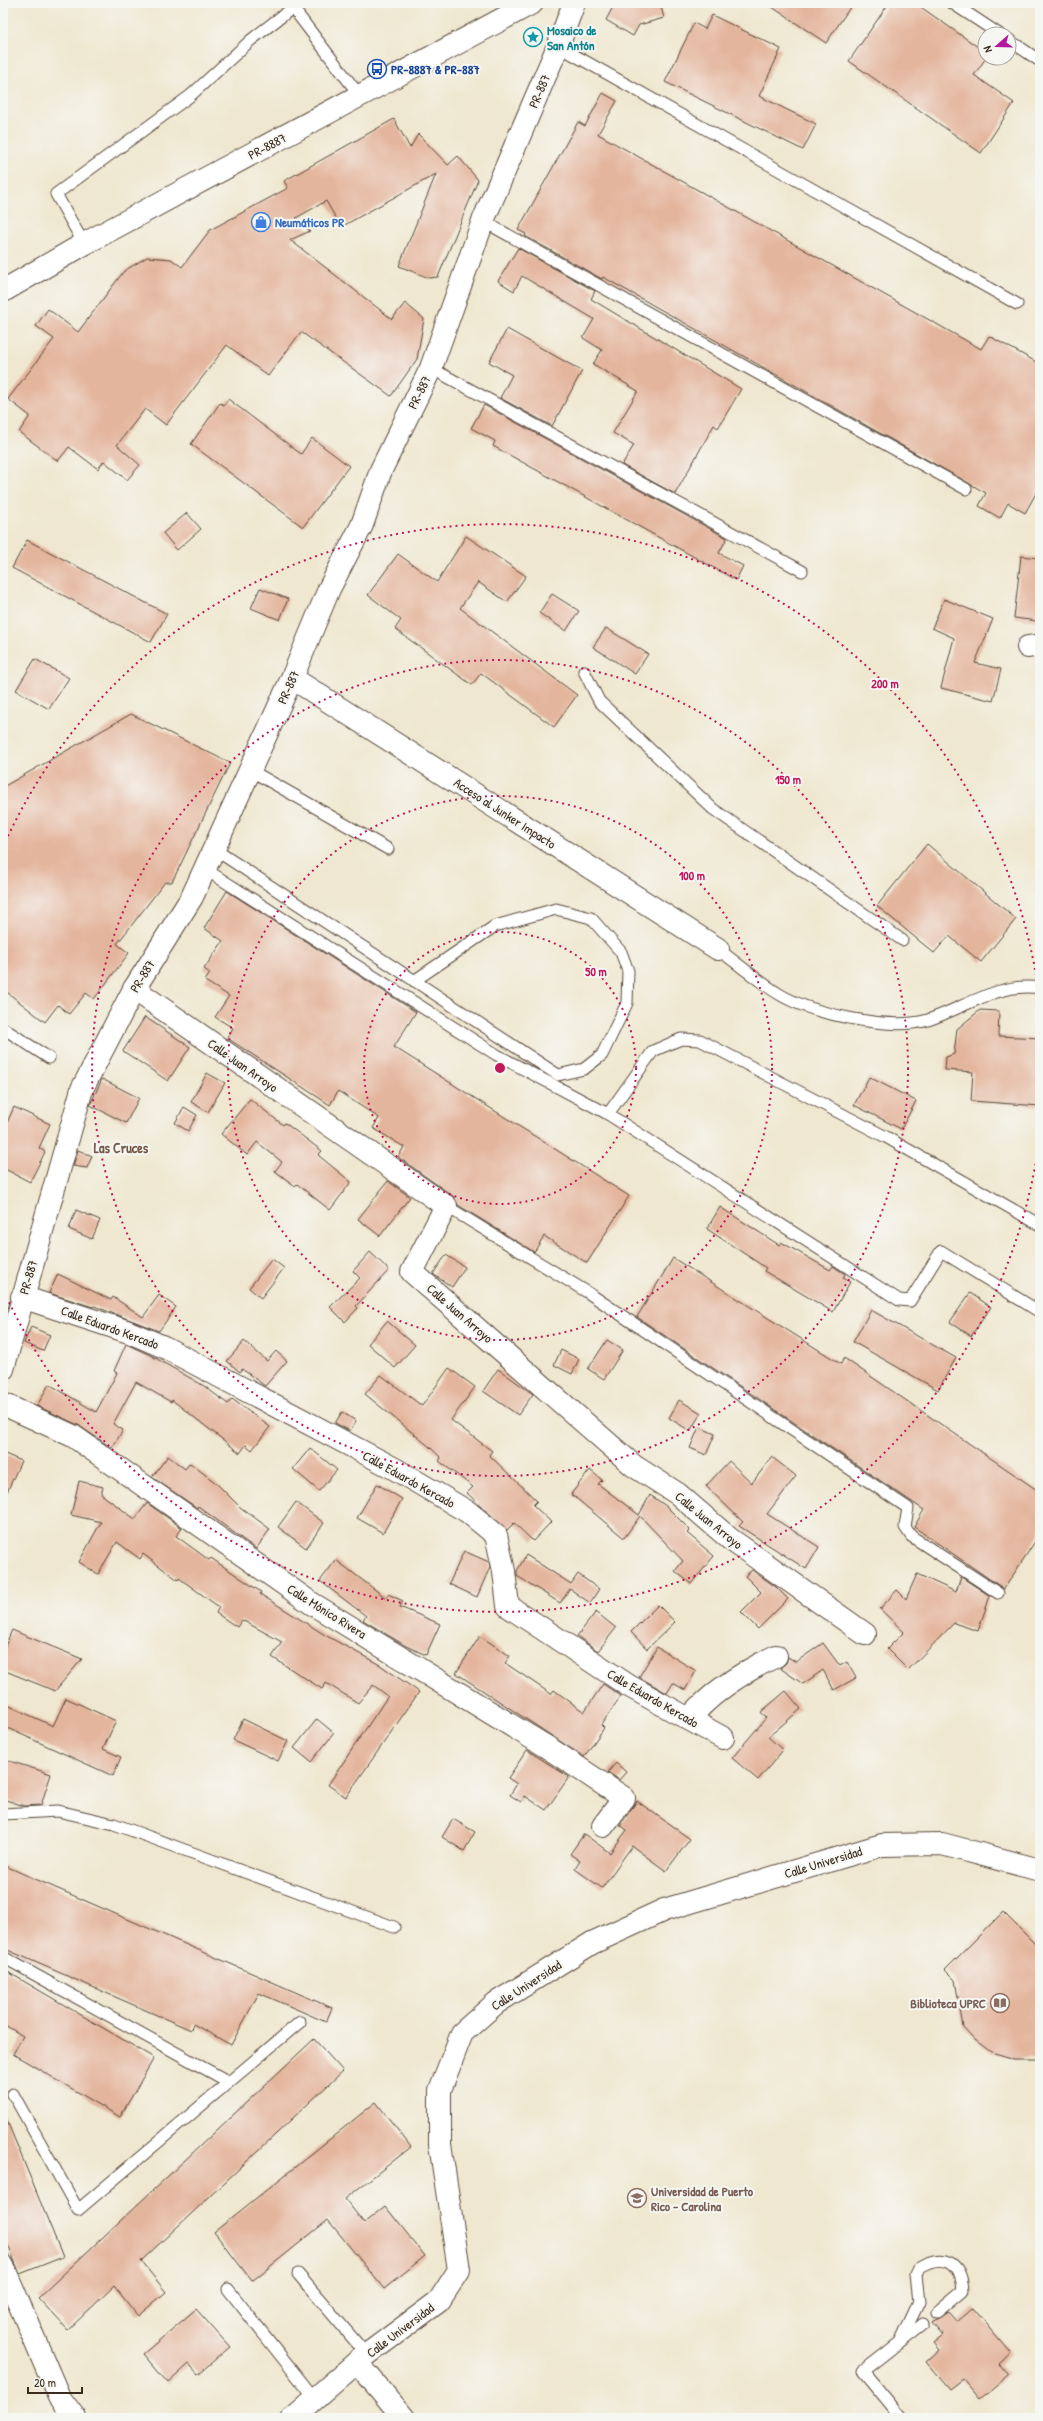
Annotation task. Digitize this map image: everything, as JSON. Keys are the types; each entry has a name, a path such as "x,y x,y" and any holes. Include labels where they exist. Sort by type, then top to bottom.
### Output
{"street":[{"name":"PR-8887","path":"3,291 84,244 532,3"},
{"name":"PR-887","path":"3,1369 22,1297 82,1089 134,989 192,897 292,678 329,589 362,525 381,470 431,368 483,221 558,46 574,3"},
{"name":"Acceso al Junker Impacto","path":"292,678 718,949"},
{"name":"Calle Juan Arroyo","path":"134,989 446,1206 412,1272 634,1466 678,1494 730,1539 865,1634"},
{"name":"Calle Eduardo Kercado","path":"22,1297 129,1332 164,1347 395,1469 468,1512 496,1535 504,1571 508,1606 629,1686 723,1738"},
{"name":"Calle Mónico Rivera","path":"3,1404 72,1436 311,1603 550,1749 624,1798 603,1826"},
{"path":"689,1719 702,1704 724,1687 748,1670 776,1656"},
{"name":"Calle Universidad","path":"293,2418 362,2359 439,2301 459,2270 440,2144 440,2090 462,2033 496,2003 592,1943 664,1910 882,1845 942,1844 1040,1870"},
{"path":"3,2266 58,2397 75,2418"},
{"path":"362,2359 404,2418"}],"lane":[{"path":"952,3 987,26"},
{"path":"84,244 56,194 190,96 251,40 294,5 360,96"},
{"path":"1017,45 1040,61"},
{"path":"558,46 1018,304"},
{"path":"483,221 966,489"},
{"path":"431,368 802,571"},
{"path":"584,671 598,701 713,809 902,940"},
{"path":"250,770 388,850"},
{"path":"214,849 414,981 558,1075 584,1069 602,1055 627,1003 628,971 621,952 591,918 556,909 494,926 414,981"},
{"path":"205,869 497,1055 608,1114 899,1300 910,1301 940,1251 1040,1312"},
{"path":"718,949 780,994 828,1014 893,1024 928,1020 968,1002 1025,985 1040,988"},
{"path":"3,1028 49,1058"},
{"path":"608,1114 652,1051 681,1038 700,1040 886,1137 1040,1225"},
{"path":"446,1206 587,1292 908,1508 905,1527 911,1536 998,1593"},
{"path":"3,1814 58,1811 114,1824 394,1927"},
{"path":"3,1957 229,2082"},
{"path":"13,2094 78,2210 300,2022"},
{"path":"900,2342 919,2302 916,2275 920,2268 938,2260 949,2261 962,2278 963,2290 938,2312"},
{"path":"298,2274 362,2359"},
{"path":"228,2289 315,2399"},
{"path":"902,2418 863,2371 923,2324"}],"building":[{"path":"615,3 660,3 664,18 639,25 633,36 606,20"},
{"path":"766,3 853,3 826,43"},
{"path":"889,3 915,3 977,46 977,66 980,66 974,75 1014,103 981,153 849,61"},
{"path":"712,15 781,49 759,96 816,124 803,150 665,82 694,23 705,29"},
{"path":"603,93 617,101 598,134 981,349 989,336 1040,364 1040,486 1025,513 1008,503 1000,518 979,506 986,493 603,277 602,279 525,236 526,234 518,230 578,122 585,126"},
{"path":"394,119 410,148 418,134 448,165 458,156 478,180 438,277 429,278 399,266 436,174 341,227 326,201 296,218 310,231 290,240 392,319 405,303 424,319 417,359 391,396 301,332 268,376 227,345 166,425 145,409 117,445 140,465 127,480 104,461 98,469 69,447 58,461 19,432 30,416 8,399 54,339 36,326 48,309 78,332 124,271 147,257 171,259 182,267 210,230 288,188 284,181"},
{"path":"518,248 595,291 591,299 741,389 718,428 714,425 675,494 622,465 634,445 613,433 638,391 593,364 602,350 583,338 594,319 522,276 514,291 498,281"},
{"path":"507,329 582,371 552,426 500,398 512,375 489,362"},
{"path":"228,399 301,454 312,438 349,466 303,527 191,444 220,403 224,405"},
{"path":"484,405 727,538 719,553 743,566 736,580 493,446 495,441 471,428"},
{"path":"187,513 201,529 177,550 163,533"},
{"path":"466,536 526,576 507,602 478,582 460,608 577,695 554,727 481,673 472,685 395,629 401,620 368,595 398,554 437,582"},
{"path":"27,540 167,614 151,642 12,568"},
{"path":"1021,556 1040,558 1038,621 1014,618"},
{"path":"260,588 288,599 280,620 251,608"},
{"path":"552,594 579,611 566,631 539,613"},
{"path":"944,599 993,619 975,663 1001,669 993,701 941,688 954,638 932,628"},
{"path":"606,628 648,654 635,674 593,647"},
{"path":"35,659 69,678 49,709 16,690"},
{"path":"131,714 230,763 172,882 165,882 117,944 129,953 94,999 86,993 69,1014 58,1005 45,1022 3,989 3,787"},
{"path":"927,844 1016,919 981,962 949,936 934,953 877,906"},
{"path":"227,891 416,1012 394,1047 629,1196 587,1263 544,1236 534,1252 458,1205 453,1196 398,1157 404,1147 373,1128 379,1118 338,1091 330,1105 227,1038 233,1028 215,1017 229,996 205,981 210,973 204,969 223,941 204,928"},
{"path":"980,1010 999,1011 998,1036 1040,1038 1040,1106 971,1101 973,1072 945,1070 946,1057 954,1054 957,1029"},
{"path":"145,1017 190,1047 168,1081 123,1051"},
{"path":"207,1073 225,1083 208,1112 191,1102"},
{"path":"869,1077 916,1101 901,1129 854,1105"},
{"path":"102,1079 139,1098 126,1123 90,1105"},
{"path":"250,1099 283,1125 285,1123 322,1151 318,1155 351,1182 330,1210 297,1184 295,1186 275,1171 282,1162 257,1142 247,1155 221,1134"},
{"path":"14,1107 50,1124 39,1148 45,1152 30,1182 3,1168 3,1132"},
{"path":"184,1107 197,1115 188,1131 175,1123"},
{"path":"78,1150 92,1156 87,1168 73,1166"},
{"path":"388,1181 410,1197 380,1236 358,1219"},
{"path":"720,1207 779,1245 781,1242 830,1270 833,1266 845,1274 843,1278 850,1282 833,1312 764,1271 766,1268 707,1229"},
{"path":"76,1210 100,1220 92,1239 69,1229"},
{"path":"370,1252 389,1270 356,1306 358,1308 345,1322 330,1307 360,1278 353,1271"},
{"path":"446,1255 465,1267 452,1287 433,1274"},
{"path":"673,1258 841,1364 844,1358 1040,1492 1040,1534 1004,1589 914,1527 924,1510 637,1317"},
{"path":"272,1259 284,1268 261,1298 249,1288"},
{"path":"58,1274 111,1300 113,1297 143,1317 159,1295 176,1307 159,1331 94,1306 93,1307 49,1293"},
{"path":"970,1293 991,1307 971,1336 950,1322"},
{"path":"871,1310 956,1358 938,1390 853,1342"},
{"path":"387,1321 415,1345 395,1368 368,1344"},
{"path":"31,1327 50,1335 43,1351 24,1343"},
{"path":"607,1340 623,1350 604,1379 588,1369"},
{"path":"244,1341 267,1361 276,1351 287,1361 265,1386 242,1369 240,1372 227,1361"},
{"path":"126,1344 152,1356 204,1386 228,1404 232,1399 270,1427 252,1450 246,1445 240,1453 172,1400 171,1402 136,1382 113,1424 123,1430 112,1448 78,1425 37,1406 49,1384 96,1412 117,1373 114,1371"},
{"path":"561,1350 579,1359 572,1374 554,1365"},
{"path":"449,1368 475,1387 451,1420 492,1451 489,1455 537,1501 533,1505 551,1522 533,1541 514,1523 507,1530 467,1493 473,1487 439,1461 441,1458 431,1448 365,1394 381,1375 422,1406"},
{"path":"498,1369 533,1394 518,1415 483,1391"},
{"path":"679,1400 701,1413 690,1431 669,1418"},
{"path":"342,1412 356,1421 350,1431 335,1423"},
{"path":"699,1427 715,1434 706,1455 690,1448"},
{"path":"310,1448 337,1470 319,1491 293,1469"},
{"path":"3,1453 21,1461 3,1501"},
{"path":"168,1456 185,1469 190,1463 216,1483 240,1507 270,1529 256,1549 198,1506 197,1508 152,1477"},
{"path":"772,1457 796,1476 767,1514 819,1547 806,1569 739,1526 743,1522 706,1486 729,1461 752,1483"},
{"path":"590,1470 602,1480 598,1484 639,1515 650,1495 666,1506 690,1530 687,1533 714,1556 691,1584 675,1571 683,1561 640,1516 624,1538 571,1494"},
{"path":"79,1481 103,1487 101,1494 135,1519 147,1503 182,1528 176,1536 209,1560 211,1558 261,1592 260,1594 325,1635 380,1665 419,1692 346,1797 328,1785 388,1696 373,1685 358,1703 326,1683 322,1689 272,1657 282,1642 242,1620 237,1627 216,1613 219,1607 179,1578 178,1580 143,1554 140,1559 117,1542 98,1574 79,1562 101,1522 71,1515"},
{"path":"377,1484 402,1499 383,1533 357,1518"},
{"path":"296,1502 324,1523 306,1548 278,1527"},
{"path":"464,1551 489,1562 490,1567 477,1597 449,1584"},
{"path":"526,1555 571,1584 578,1574 599,1589 590,1603 570,1589 560,1603 517,1576 517,1571"},
{"path":"336,1560 386,1598 388,1594 403,1601 400,1607 440,1624 426,1655 406,1646 363,1620 366,1616 320,1581"},
{"path":"752,1570 776,1587 788,1599 758,1629 741,1612 761,1592 745,1576"},
{"path":"917,1574 956,1592 961,1577 990,1596 978,1631 954,1623 908,1670 887,1649 904,1632 880,1609 897,1590 906,1599"},
{"path":"658,1605 675,1622 647,1649 631,1632"},
{"path":"596,1612 616,1628 598,1651 577,1636"},
{"path":"12,1630 82,1659 55,1691 3,1670 3,1651"},
{"path":"480,1636 510,1656 505,1663 551,1694 554,1690 584,1712 603,1684 621,1696 601,1725 604,1728 584,1757 456,1673"},
{"path":"823,1643 840,1666 847,1662 856,1678 834,1690 823,1670 803,1684 780,1668 786,1663 788,1657 796,1662"},
{"path":"657,1647 696,1671 685,1690 673,1683 667,1693 639,1677"},
{"path":"786,1691 801,1709 768,1737 783,1750 758,1780 732,1758 766,1718 761,1712"},
{"path":"66,1698 116,1721 103,1749 121,1757 113,1776 3,1726 3,1703 53,1726"},
{"path":"243,1719 288,1741 278,1761 233,1740"},
{"path":"317,1719 334,1733 311,1762 294,1748"},
{"path":"527,1750 569,1777 546,1810 525,1796 521,1802 510,1795 517,1784 508,1778"},
{"path":"3,1759 51,1774 41,1805 24,1806 3,1799"},
{"path":"616,1763 626,1772 619,1780 608,1772"},
{"path":"637,1801 690,1839 666,1871 632,1846 602,1888 575,1869 580,1861 570,1854 584,1834 610,1853 627,1830 620,1825"},
{"path":"453,1819 475,1832 464,1851 442,1837"},
{"path":"3,1865 332,2008 326,2022 259,1993 231,2045 193,2024 191,2030 3,1948"},
{"name":"Biblioteca UPRC","path":"1003,1912 1040,1949 1040,2059 1015,2059 991,2052 975,2040 963,2027 955,1980 945,1970"},
{"path":"3,1969 154,2058 120,2117 13,2054 23,2036 3,2024"},
{"path":"314,2039 343,2071 141,2261 166,2292 138,2316 114,2286 68,2330 38,2298"},
{"path":"376,2102 411,2147 345,2199 364,2223 385,2206 425,2256 384,2289 328,2220 252,2281 214,2232"},
{"path":"3,2111 63,2257 20,2274 3,2233"},
{"path":"973,2308 1011,2353 999,2364 1008,2374 979,2399 962,2379 949,2389 926,2362 939,2350 933,2343 943,2335 932,2322 948,2312 957,2322"},
{"path":"196,2309 230,2347 198,2374 189,2364 168,2383 143,2354"}],"place":[{"name":"Mosaico de San Antón","path":"533,37"},
{"name":"PR-8887 & PR-887","path":"377,69"},
{"name":"Neumáticos PR","path":"261,222"},
{"name":"Biblioteca UPRC","path":"1000,2003"},
{"name":"Universidad de Puerto Rico - Carolina","path":"637,2198"}],"district":[{"name":"Las Cruces","path":"121,1147"}]}
